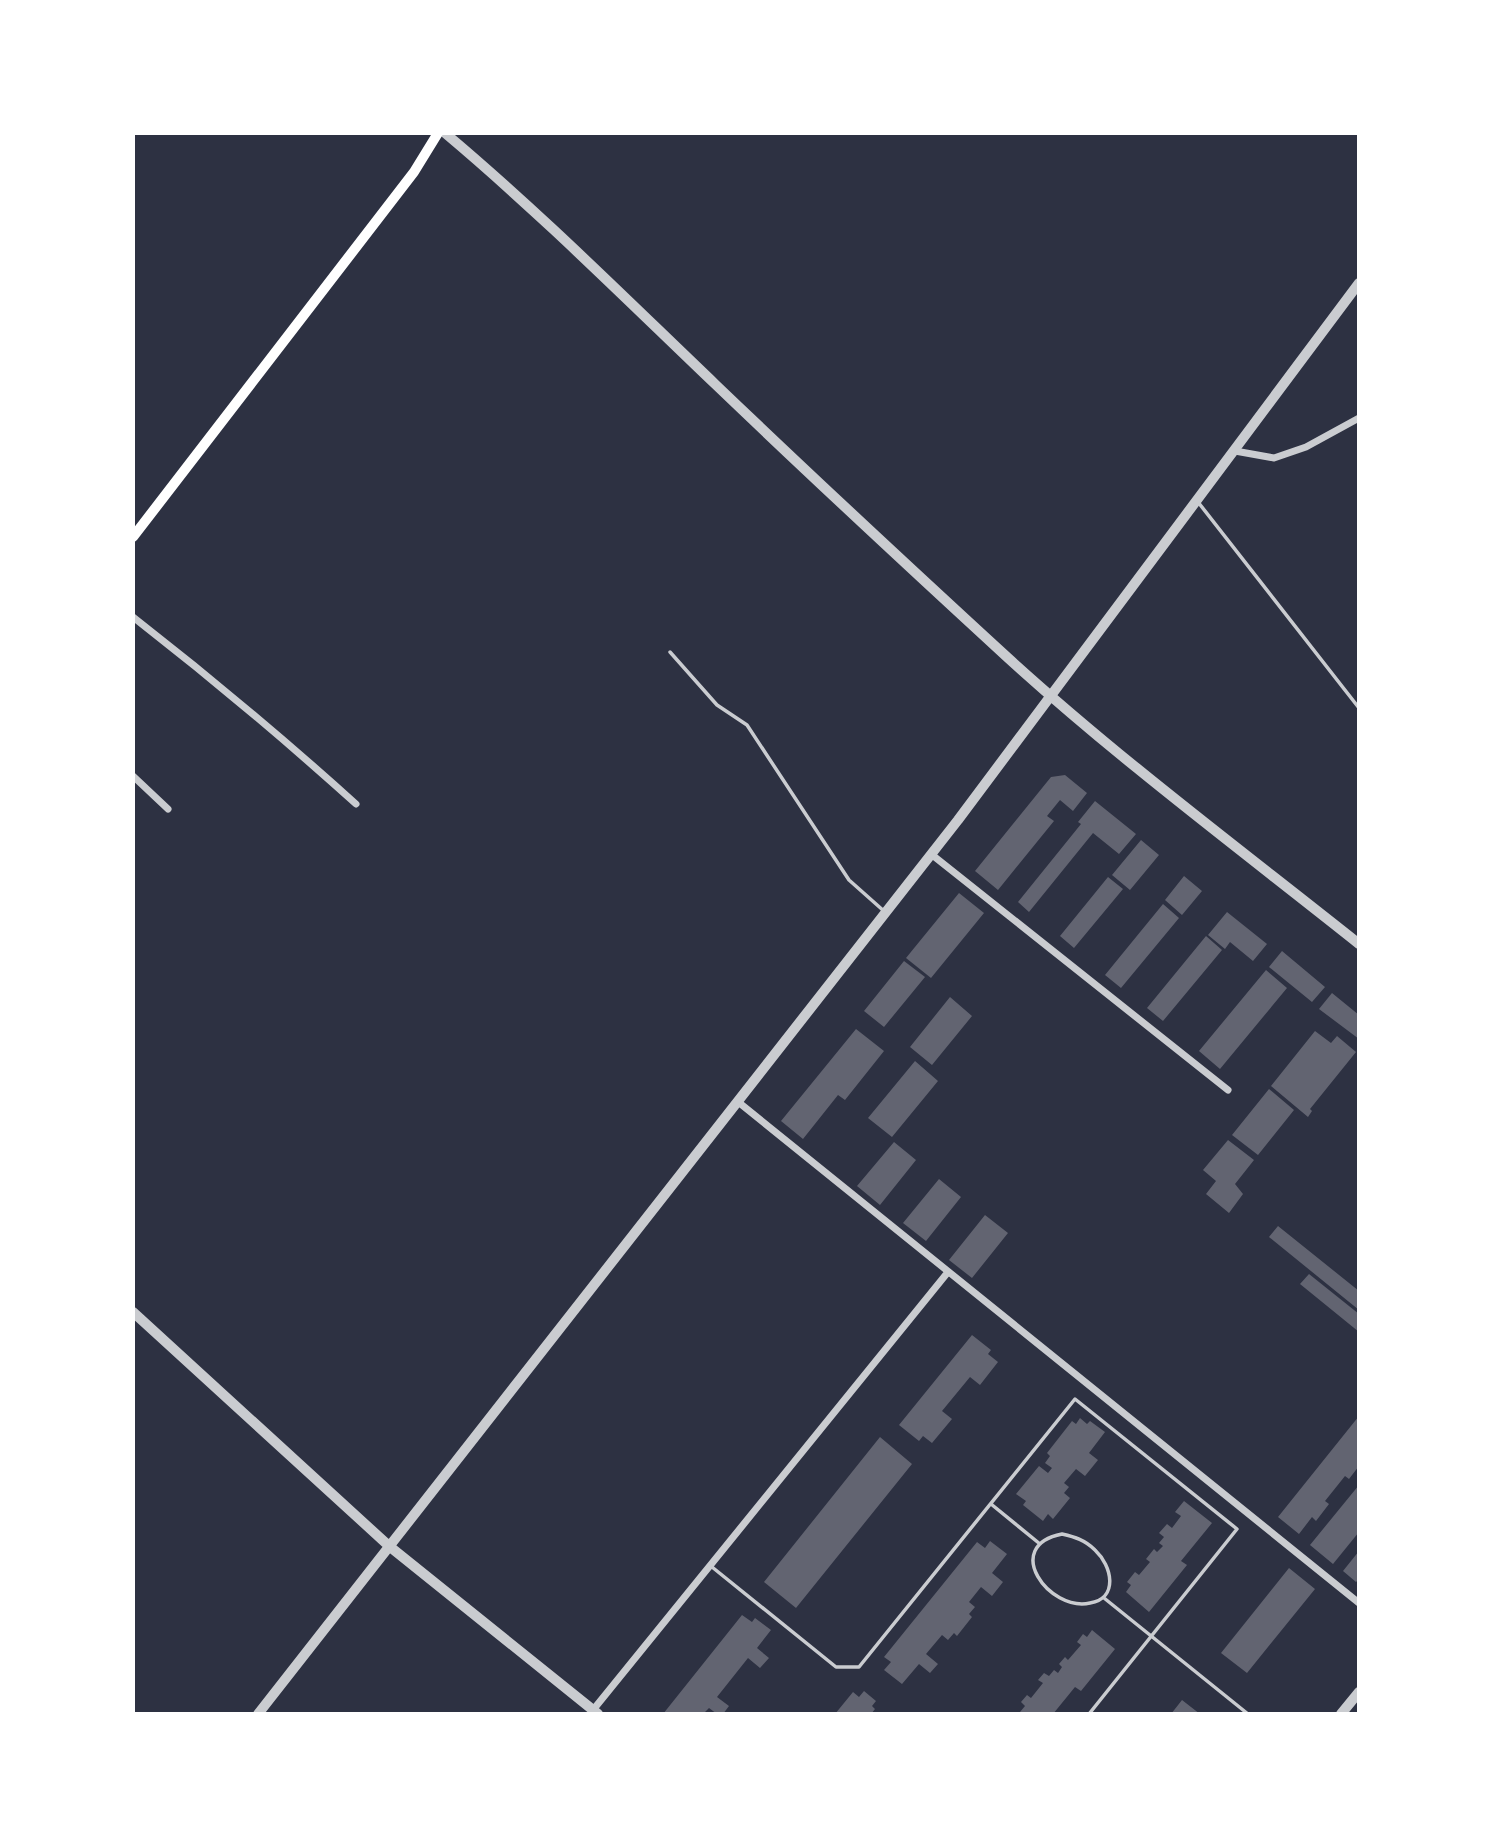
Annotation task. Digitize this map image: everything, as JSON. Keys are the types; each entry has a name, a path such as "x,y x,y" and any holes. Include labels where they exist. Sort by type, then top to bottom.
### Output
{"main road":[{"path":"133,537 414,172 438,133"}],"street":[{"path":"445,133 495,175 743,411 1051,695 1103,741 1359,944"},
{"path":"258,1714 931,854 1359,283"},
{"path":"1235,451 1274,458 1306,447 1359,418"},
{"path":"133,617 204,673 356,804"},
{"path":"133,776 168,809"},
{"path":"931,854 1227,1090"},
{"path":"737,1101 1359,1603"},
{"path":"133,1312 389,1546 595,1712 710,1565 948,1272"},
{"path":"1341,1714 1359,1692"}],"lane":[{"path":"1197,500 1359,708"},
{"path":"670,652 717,705 747,725 849,880 885,912"},
{"path":"710,1565 836,1667 859,1667 1075,1399 1237,1530 1089,1714"},
{"path":"991,1504 1040,1544"},
{"path":"1062,1534 1078,1537 1094,1548 1104,1559 1110,1575 1109,1590 1104,1598 1080,1604 1055,1595 1036,1574 1031,1560 1040,1544 1050,1536 1062,1534"},
{"path":"1104,1598 1248,1714"}],"building":[{"path":"1065,775 1087,793 1073,811 1060,800 1047,816 1054,821 998,890 975,871 1051,777"},
{"path":"1095,801 1136,834 1119,854 1093,833 1029,912 1018,902 1081,824 1078,822"},
{"path":"1141,840 1159,855 1130,890 1112,875"},
{"path":"1184,876 1202,891 1182,915 1165,900"},
{"path":"1108,877 1123,889 1074,948 1060,936"},
{"path":"959,893 984,913 931,978 906,958"},
{"path":"1163,904 1179,918 1121,988 1105,975"},
{"path":"1227,912 1267,944 1253,961 1230,942 1225,949 1208,935"},
{"path":"1206,936 1222,950 1163,1021 1147,1008"},
{"path":"1282,951 1325,987 1312,1002 1269,967"},
{"path":"904,961 925,977 884,1027 864,1011"},
{"path":"1266,970 1287,988 1220,1069 1199,1051"},
{"path":"1332,993 1359,1015 1359,1039 1319,1009"},
{"path":"950,997 972,1016 932,1065 910,1047"},
{"path":"856,1029 884,1051 845,1100 838,1095 803,1139 781,1121"},
{"path":"1315,1031 1331,1043 1337,1036 1356,1052 1310,1109 1312,1111 1308,1117 1271,1086"},
{"path":"915,1061 938,1081 892,1137 868,1118"},
{"path":"1269,1089 1294,1110 1258,1155 1232,1135"},
{"path":"1228,1140 1254,1160 1235,1184 1243,1194 1229,1213 1206,1194 1216,1181 1203,1170"},
{"path":"894,1142 916,1160 880,1205 857,1186"},
{"path":"939,1179 961,1197 926,1241 903,1223"},
{"path":"985,1215 1008,1233 972,1278 949,1260"},
{"path":"1278,1226 1359,1291 1359,1310 1269,1237"},
{"path":"1309,1274 1359,1314 1359,1332 1300,1284"},
{"path":"972,1335 991,1350 988,1354 998,1362 980,1385 970,1377 942,1411 952,1419 932,1443 923,1436 919,1441 899,1425"},
{"path":"1359,1416 1359,1466 1349,1479 1345,1476 1325,1501 1329,1504 1316,1521 1312,1517 1299,1534 1278,1517"},
{"path":"1080,1418 1087,1424 1090,1421 1105,1432 1089,1453 1098,1460 1085,1476 1076,1469 1064,1483 1069,1487 1064,1493 1070,1498 1053,1519 1048,1514 1043,1521 1023,1505 1026,1501 1016,1494 1039,1466 1048,1473 1052,1468 1045,1463 1050,1456 1047,1453 1072,1421 1076,1424"},
{"path":"880,1437 912,1464 796,1608 764,1582"},
{"path":"1359,1485 1359,1532 1333,1564 1310,1545"},
{"path":"1184,1501 1212,1523 1181,1561 1187,1565 1149,1612 1126,1592 1131,1585 1127,1582 1135,1572 1139,1575 1150,1562 1146,1559 1154,1549 1157,1552 1163,1546 1159,1543 1164,1537 1159,1533 1167,1524 1172,1528 1181,1516 1175,1512"},
{"path":"990,1541 1007,1554 992,1573 1003,1582 992,1596 981,1587 969,1602 975,1607 969,1614 972,1617 957,1636 954,1633 948,1640 942,1635 926,1654 938,1664 930,1673 919,1664 902,1684 884,1670 891,1662 884,1657 977,1542 985,1548"},
{"path":"1359,1551 1359,1579 1356,1582 1343,1571"},
{"path":"1289,1568 1315,1589 1247,1673 1221,1653"},
{"path":"742,1615 752,1622 755,1618 771,1630 757,1648 769,1658 760,1668 748,1658 717,1697 729,1706 723,1714 717,1714 709,1708 703,1714 663,1714"},
{"path":"1092,1630 1115,1649 1081,1691 1075,1687 1053,1714 1020,1712 1025,1706 1021,1702 1027,1695 1031,1698 1043,1683 1038,1680 1044,1673 1049,1676 1054,1670 1058,1673 1062,1667 1059,1664 1065,1657 1068,1660 1081,1645 1077,1642 1083,1634 1087,1637"},
{"path":"864,1691 876,1701 871,1714 835,1714 853,1692 859,1697"},
{"path":"1182,1700 1200,1714 1171,1714"}]}
